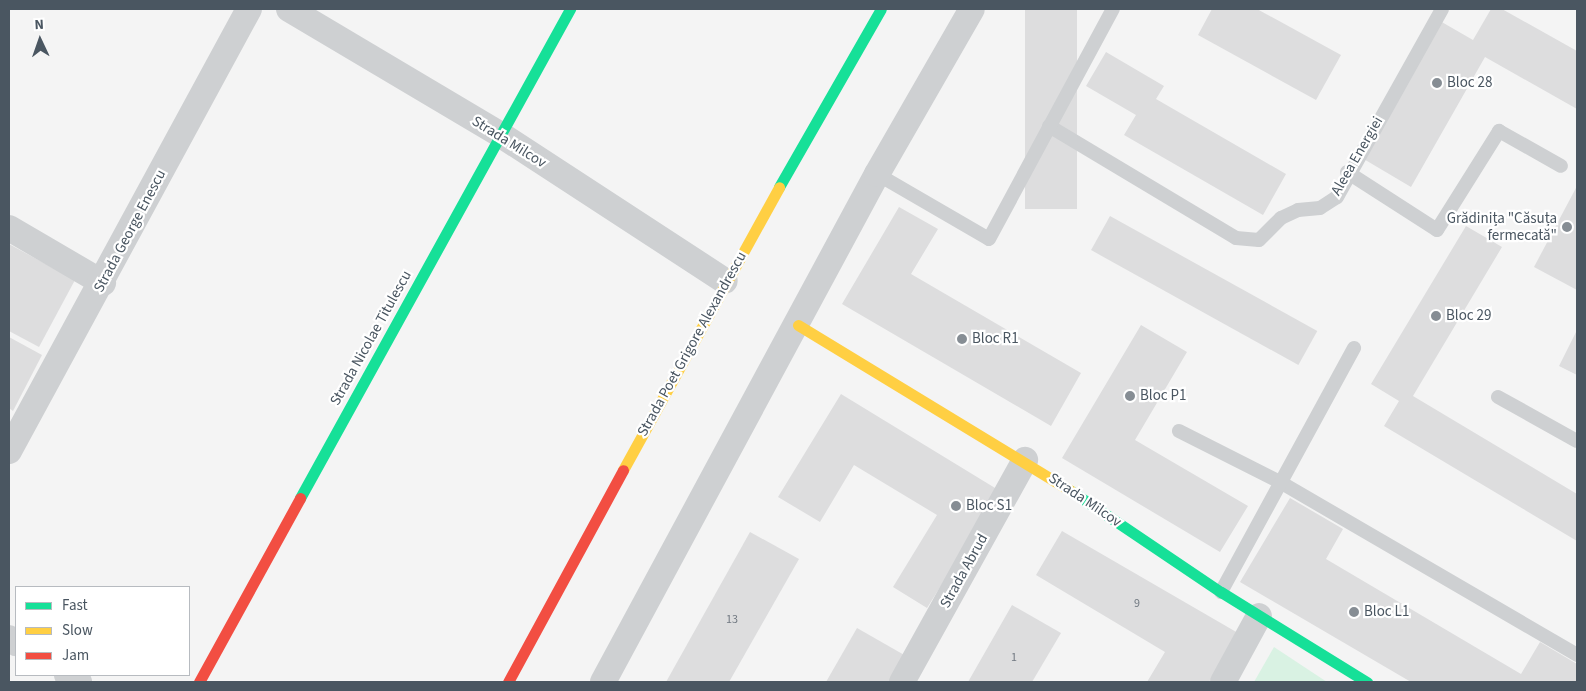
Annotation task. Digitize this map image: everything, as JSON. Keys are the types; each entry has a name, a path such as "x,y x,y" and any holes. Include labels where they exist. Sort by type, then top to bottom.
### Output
{"street":[{"name":"Strada George Enescu","path":"9,451 103,283 249,9"},
{"name":"Strada Milcov","path":"289,9 501,135 725,282"},
{"name":"Strada Nicolae Titulescu","path":"198,682 570,9"},
{"name":"Strada Poet Grigore Alexandrescu","path":"508,682 725,282 881,9"},
{"path":"603,682 798,325 878,174 972,9"},
{"path":"9,228 103,283"},
{"name":"Strada Milcov","path":"798,325 1025,460 1221,592 1367,682"},
{"name":"Strada Abrud","path":"902,682 1025,460"},
{"path":"1223,682 1259,616"}],"lane":[{"path":"878,174 989,239 1048,126 1113,9"},
{"name":"Aleea Energiei","path":"1048,126 1236,238 1248,241 1260,240 1281,218 1298,210 1320,208 1337,197 1347,172 1442,9"},
{"path":"1347,172 1437,230 1499,132 1561,166"},
{"path":"1221,592 1354,348"},
{"path":"1498,397 1577,442"},
{"path":"1180,431 1280,482 1577,655"}],"green space":[{"path":"1274,647 1327,682 1254,682"}],"building":[{"path":"1025,9 1077,9 1077,209 1025,209"},
{"path":"1212,9 1257,9 1341,55 1316,100 1198,35"},
{"name":"Bloc 28","path":"1491,9 1502,9 1577,51 1577,109 1485,57 1411,187 1362,158 1440,21 1473,40"},
{"path":"1106,52 1164,86 1156,99 1286,174 1263,215 1124,135 1136,115 1086,86"},
{"name":"Grădinița \"Căsuța fermecată\"","path":"1577,186 1577,290 1534,267"},
{"name":"Bloc R1","path":"899,207 938,229 911,274 1081,373 1051,426 842,304"},
{"path":"1110,216 1317,331 1298,365 1091,250"},
{"name":"Bloc 29","path":"1466,226 1502,247 1413,396 1577,494 1577,541 1384,426 1399,401 1371,384"},
{"path":"9,244 75,280 39,347 9,331"},
{"name":"Bloc P1","path":"1141,325 1187,352 1135,440 1248,506 1220,552 1062,458"},
{"path":"1577,330 1577,375 1559,366"},
{"path":"9,337 42,355 13,411 9,408"},
{"name":"Bloc S1","path":"841,394 1000,491 927,608 893,587 937,515 854,465 820,522 778,497"},
{"name":"Bloc L1","path":"1290,498 1343,529 1326,559 1521,674 1540,642 1577,664 1577,682 1411,682 1240,582"},
{"path":"1062,531 1238,633 1209,682 1147,682 1165,652 1036,575"},
{"path":"750,532 799,559 729,682 666,682"},
{"path":"1012,605 1061,633 1032,682 968,682"},
{"path":"857,628 906,656 890,682 826,682"}],"traffic: fast":[{"path":"300,498 570,9"},
{"path":"779,187 881,9"},
{"path":"1071,491 1221,592 1367,682"}],"traffic: slow":[{"path":"623,470 779,187"},
{"path":"798,325 1071,491"}],"traffic: jam":[{"path":"508,682 623,470"},
{"path":"199,682 300,498"}],"place":[{"name":"Bloc 28","path":"1437,83"},
{"name":"Grădinița \"Căsuța fermecată\"","path":"1567,227"},
{"name":"Bloc 29","path":"1436,316"},
{"name":"Bloc R1","path":"962,339"},
{"name":"Bloc P1","path":"1130,396"},
{"name":"Bloc S1","path":"956,506"},
{"name":"Bloc L1","path":"1354,612"}]}
